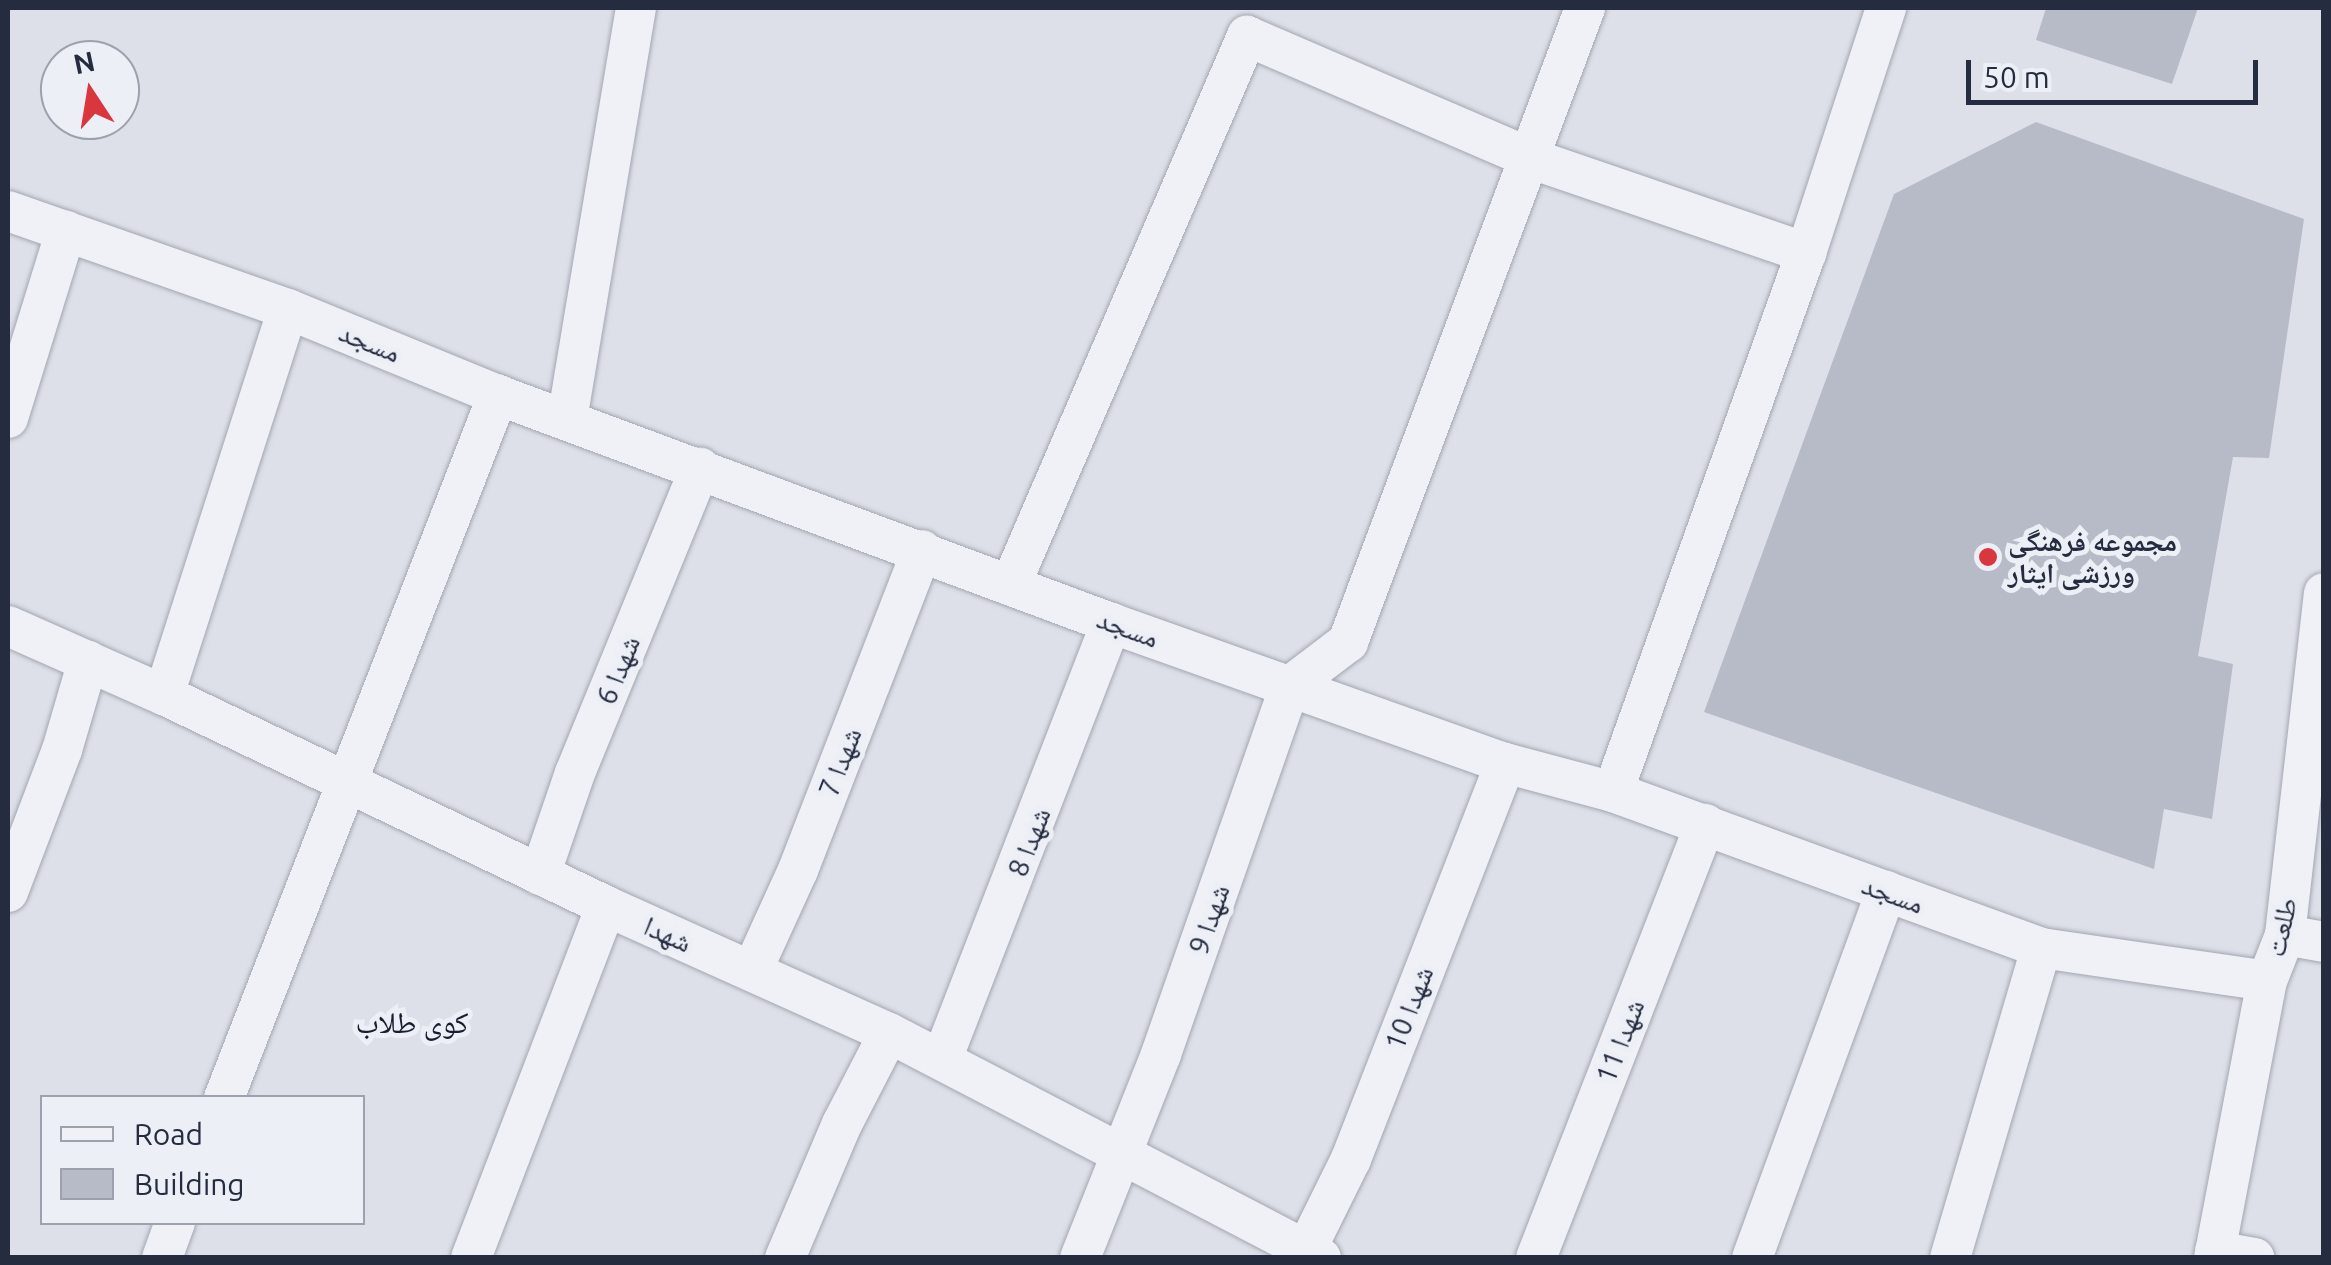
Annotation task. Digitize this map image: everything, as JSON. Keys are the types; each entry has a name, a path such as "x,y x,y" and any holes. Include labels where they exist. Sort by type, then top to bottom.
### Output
{"street":[{"path":"567,420 636,8"},
{"path":"1290,686 1348,642 1532,159 1585,8"},
{"path":"1613,792 1806,252 1886,8"},
{"path":"1011,584 1247,36 1532,159 1806,252"},
{"name":"مسجد","path":"8,211 288,308 498,395 1112,623 1504,764 1613,792 1705,824 2040,948 2267,981"},
{"path":"8,418 66,232"},
{"path":"164,695 288,308"},
{"path":"225,1095 498,395"},
{"name":"شهدا 6","path":"540,875 575,774 700,468"},
{"name":"شهدا 7","path":"752,971 798,870 922,550"},
{"name":"طلعت","path":"2228,1256 2267,981 2304,939 2322,618"},
{"name":"شهدا 8","path":"942,1058 1112,623"},
{"name":"شهدا","path":"8,626 164,695 606,906 889,1032 1314,1254"},
{"path":"8,892 62,750 88,661"},
{"name":"شهدا 9","path":"1080,1258 1124,1152 1290,686"},
{"name":"شهدا 10","path":"1314,1254 1504,764"},
{"name":"شهدا 11","path":"1536,1258 1705,824"},
{"path":"1752,1258 1886,891"},
{"path":"471,1258 606,906"},
{"path":"1950,1258 2040,948"},
{"path":"785,1258 842,1124 889,1032"},
{"path":"162,1258 174,1225"}],"building":[{"path":"2046,8 2198,8 2172,84 2036,40"},
{"name":"مجموعه فرهنگی ورزشی ایثار","path":"2036,122 2304,219 2269,458 2233,457 2198,656 2233,664 2212,819 2164,809 2154,869 1704,712 1894,194"}],"place":[{"name":"مجموعه فرهنگی ورزشی ایثار","path":"1988,557"}],"district":[{"name":"کوی طلاب","path":"412,1022"}]}
